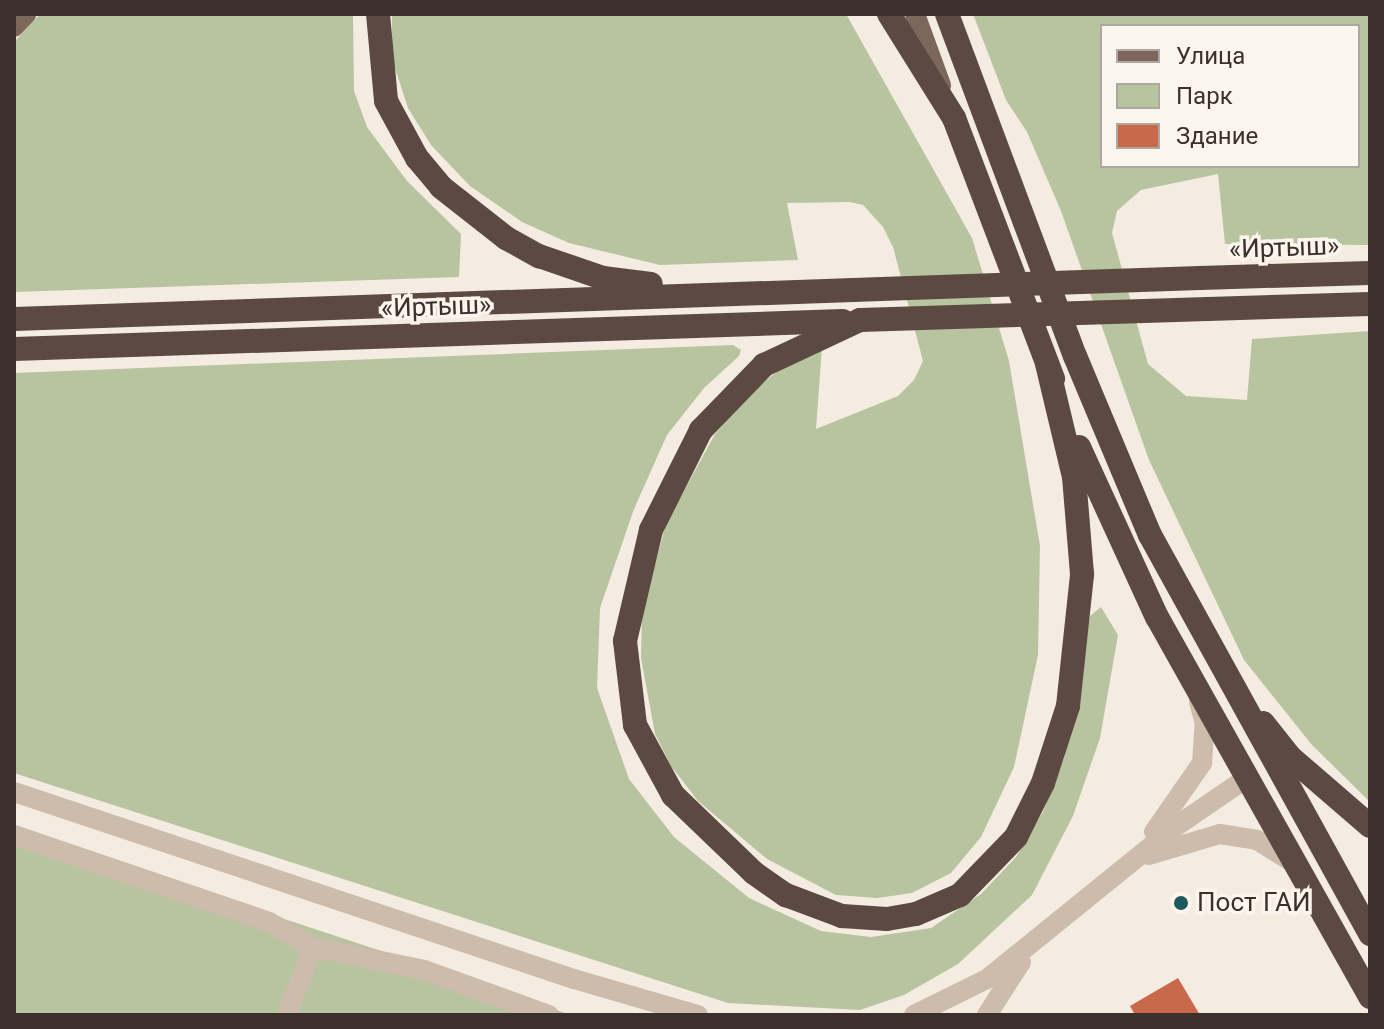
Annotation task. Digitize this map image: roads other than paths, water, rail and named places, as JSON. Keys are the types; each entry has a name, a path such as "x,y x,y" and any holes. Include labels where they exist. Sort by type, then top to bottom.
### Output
{"highway":[{"path":"378,14 379,69 399,130 441,187 506,238 603,278 762,292"},
{"path":"889,14 954,118 1047,364 1121,545 1245,779 1370,997"},
{"path":"947,14 1120,467 1223,673 1370,934"},
{"name":"«Иртыш»","path":"14,319 1370,273"},
{"name":"«Иртыш»","path":"14,349 1370,304"},
{"path":"860,320 793,347 764,365 701,430 651,530 625,641 635,725 673,795 754,873 786,895 842,916 887,919 916,914 960,895 1016,837 1043,783 1074,676 1082,574 1074,477 1047,364"},
{"path":"1223,673 1290,757 1370,826"},
{"path":"1245,779 1272,763"}],"main road":[{"path":"14,27 26,14"},
{"path":"915,14 954,118"}],"street":[{"path":"1127,864 1176,806 1202,763 1205,724 1195,686"},
{"path":"914,1015 987,979 1033,946 1127,864 1245,779"},
{"path":"14,792 692,1014"},
{"path":"1127,864 1184,841 1220,834 1257,840 1293,863"},
{"path":"14,835 269,922 313,947 424,970 549,1015"},
{"path":"987,1015 1033,946"},
{"path":"287,1015 313,947"}],"place":[{"name":"Пост ГАИ","path":"1181,903"}]}
